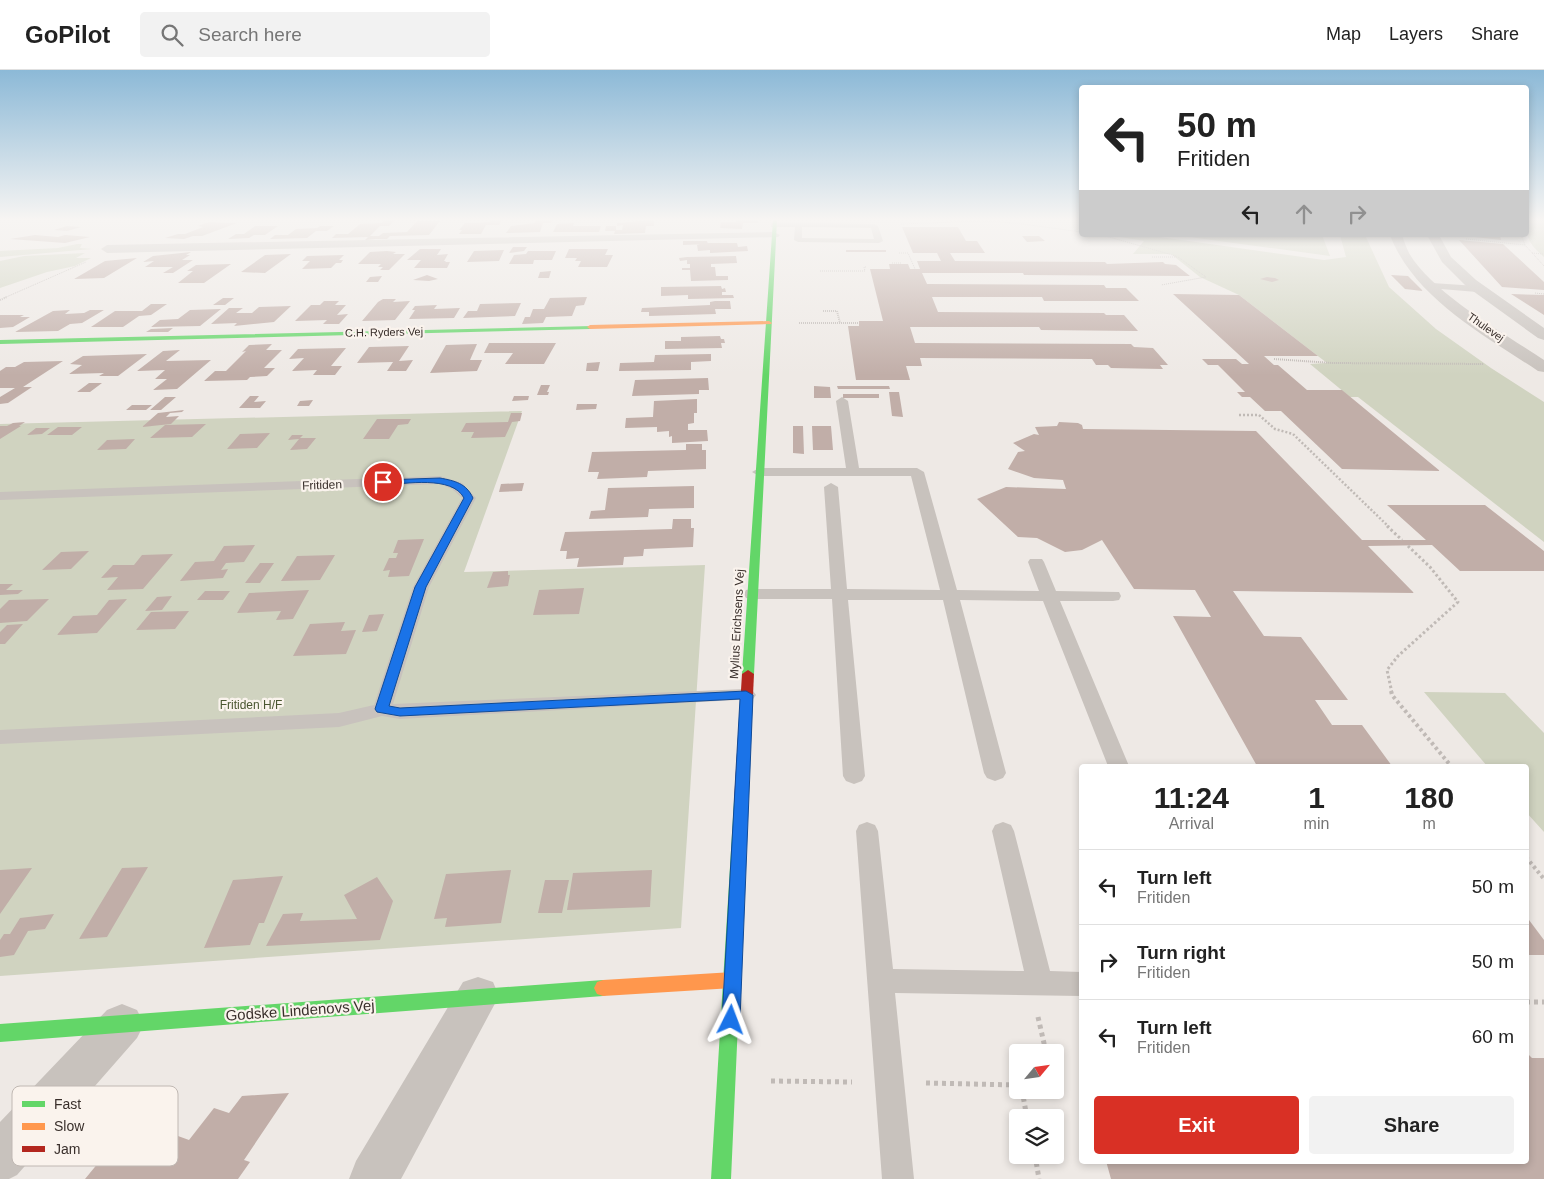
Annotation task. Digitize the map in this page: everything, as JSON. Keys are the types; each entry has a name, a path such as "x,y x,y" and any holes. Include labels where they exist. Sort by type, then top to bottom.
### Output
{"street":[{"name":"Mylius Erichsens Vej","path":"721,1179 733,980 746,695 772,272"},
{"name":"Thulevej","path":"1419,272 1432,286 1477,321 1544,367"},
{"path":"1459,272 1477,289 1544,335"},
{"name":"C.H. Ryders Vej","path":"0,342 769,323"},
{"name":"Godske Lindenovs Vej","path":"0,1033 478,996 733,980"},
{"path":"374,1179 478,996"},
{"path":"66,1086 122,1024"},
{"path":"0,1158 12,1145"}],"lane":[{"path":"1432,286 1477,289"},
{"path":"842,401 853,472"},
{"path":"759,472 917,472 995,773"},
{"name":"Fritiden","path":"0,496 440,480 455,484 465,490 468,498 421,587 382,709"},
{"path":"831,487 854,776"},
{"path":"1036,562 1118,764"},
{"path":"752,594 1113,596"},
{"path":"0,737 339,720 382,709 400,712 746,695"},
{"path":"867,831 898,1179"},
{"path":"1003,831 1040,984"},
{"path":"880,981 1079,984"}],"path":[{"path":"0,300 64,272"},
{"path":"1161,285 1206,277 1199,272"},
{"path":"823,310 837,311 840,323"},
{"path":"769,323 859,323"},
{"path":"1274,359 1332,363 1485,364"},
{"path":"1239,415 1259,415 1275,429 1293,434 1402,540"},
{"path":"1408,546 1430,567 1458,602 1398,656 1387,670 1392,694 1450,764"},
{"path":"1529,860 1544,878"},
{"path":"1529,1002 1544,1002"},
{"path":"1037,1164 1040,1179"}],"green space":[{"path":"0,272 48,272 47,272 0,288"},
{"path":"1193,272 1382,272 1389,287 1436,329 1491,368 1544,402 1544,542 1358,397 1350,397 1310,364 1327,363 1239,295 1200,277"},
{"name":"Fritiden H/F","path":"522,411 464,572 705,565 681,928 0,976 0,424"},
{"path":"1424,692 1505,693 1544,733 1544,832 1529,815 1529,764 1485,764"}],"building":[{"path":"86,272 114,272 104,278 74,279"},
{"path":"192,272 220,272 204,283 178,283"},
{"path":"241,272 267,272 265,273"},
{"path":"540,272 551,272 549,278 538,278"},
{"path":"690,272 716,272 716,276 728,276 728,280 691,281"},
{"path":"871,272 1185,272 1190,276 922,273 927,284 1104,285 1106,288 1126,288 1139,301 1044,301 1042,297 932,297 938,312 1104,313 1106,315 1124,315 1138,331 1041,330 1039,327 910,327 915,343 1131,344 1134,347 1153,348 1168,365 1160,365 1163,369 1111,368 1108,365 1096,365 1092,359 920,358 922,366 906,366 910,380 856,380 848,326 859,326 859,321 883,321"},
{"path":"1488,272 1533,272 1544,282 1544,290 1502,287"},
{"path":"427,275 438,279 429,281 413,280"},
{"path":"1391,275 1408,276 1423,291 1405,289"},
{"path":"382,276 378,282 366,282 370,277"},
{"path":"1267,277 1279,280 1272,282 1260,279"},
{"path":"721,286 722,289 725,288 726,292 722,292 722,295 733,295 734,298 688,299 688,295 661,296 661,287"},
{"path":"1173,294 1239,295 1318,356 1264,356 1274,365 1278,365 1307,390 1342,390 1440,471 1342,469 1281,411 1265,411 1250,397 1242,397 1237,392 1245,392 1218,365 1208,365 1202,359 1236,359 1242,364 1249,364"},
{"path":"1511,294 1544,295 1544,315"},
{"path":"587,297 584,305 576,306 572,316 546,317 543,323 522,324 525,317 530,317 533,309 544,309 550,298"},
{"path":"223,298 234,298 225,305 213,305"},
{"path":"383,299 396,299 393,302 410,301 395,320 362,321 378,302"},
{"path":"324,301 339,301 335,305 346,305 337,315 348,314 339,324 323,324 327,320 295,321 311,305 320,305"},
{"path":"730,301 731,309 715,309 716,314 649,316 649,312 641,312 642,308 710,305 710,302"},
{"path":"521,303 515,316 463,318 468,311 477,311 480,304"},
{"path":"151,304 167,304 151,315 139,316 123,327 91,327 115,311 142,311"},
{"path":"437,305 434,309 460,308 454,318 409,319 415,310 412,310 415,306"},
{"path":"291,306 274,322 234,326 237,323 211,324 229,308 243,308 236,313 252,313 259,307"},
{"path":"221,309 200,326 151,327 160,320 178,319 190,310"},
{"path":"70,310 65,314 104,310 82,323 70,324 58,331 15,332 53,311"},
{"path":"0,315 24,315 20,317 30,317 13,327 0,328"},
{"path":"173,328 168,332 146,332 151,329"},
{"path":"720,336 721,339 724,339 725,343 721,343 722,348 665,349 665,341 681,341 681,337"},
{"path":"489,343 556,343 544,364 505,364 513,353 484,353"},
{"path":"272,344 266,350 282,350 264,368 275,368 267,376 250,377 247,380 204,381 215,371 226,371 246,351 242,352 249,345"},
{"path":"477,344 470,360 482,360 477,371 430,373 446,345"},
{"path":"409,346 399,361 413,360 406,371 387,371 393,362 357,363 369,347"},
{"path":"346,348 331,366 342,366 335,375 313,375 317,370 292,371 304,358 289,359 298,349"},
{"path":"180,350 166,361 211,360 177,389 153,390 167,379 155,379 165,370 137,371 163,351"},
{"path":"147,354 118,376 99,376 104,373 69,374 82,365 70,364 83,356"},
{"path":"711,354 711,361 691,362 691,370 619,371 620,363 654,362 655,355"},
{"path":"63,361 23,387 32,387 8,403 0,404 0,397 15,388 0,388 0,371 6,367 15,367 24,362"},
{"path":"600,362 598,371 586,371 587,363"},
{"path":"708,378 709,390 699,390 699,394 632,396 635,380"},
{"path":"89,383 102,383 90,392 77,392"},
{"path":"541,385 550,385 547,392 549,392 548,395 537,395"},
{"path":"814,386 830,387 831,398 814,398"},
{"path":"837,386 889,386 890,389 838,389"},
{"path":"889,392 899,392 903,417 892,416"},
{"path":"843,394 879,394 879,398 843,398"},
{"path":"250,396 259,396 254,402 266,401 260,408 239,408"},
{"path":"514,396 529,396 528,400 512,401"},
{"path":"165,397 176,397 161,410 150,410"},
{"path":"697,399 697,413 694,413 694,423 688,424 688,430 707,430 708,441 672,443 672,436 669,437 669,431 657,432 657,427 625,428 626,418 653,417 654,401"},
{"path":"313,400 309,406 297,406 300,401"},
{"path":"577,404 597,404 596,409 576,410"},
{"path":"132,405 152,405 146,410 126,410"},
{"path":"184,410 182,412 170,413 166,417 179,416 171,424 142,427 158,413"},
{"path":"511,413 522,413 520,421 512,422 505,437 471,438 474,432 461,432 466,423 508,422"},
{"path":"377,419 411,419 408,424 398,425 389,439 363,439"},
{"path":"25,422 19,426 21,426 0,439 0,426"},
{"path":"1059,422 1078,423 1082,425 1083,429 1256,431 1362,540 1426,540 1387,505 1485,505 1544,551 1544,571 1460,571 1432,545 1368,546 1414,593 1233,591 1264,636 1301,637 1348,700 1315,700 1332,725 1362,725 1391,764 1256,764 1173,616 1211,617 1195,590 1134,589 1102,540 1082,550 1065,552 1037,538 1018,537 977,499 1006,487 1066,489 1063,480 1034,478 1008,469 1018,452 1025,451 1013,443 1034,434 1039,435 1035,427 1057,426"},
{"path":"206,424 192,437 150,438 165,425"},
{"path":"793,426 803,426 804,454 793,453"},
{"path":"812,426 831,426 833,450 813,450"},
{"path":"58,427 82,427 72,435 47,435"},
{"path":"36,428 50,428 42,434 27,435"},
{"path":"270,433 257,448 227,449 240,434"},
{"path":"292,435 303,435 300,438 316,438 307,449 290,450 299,439 288,440"},
{"path":"135,439 126,449 97,450 107,440"},
{"path":"686,444 702,444 702,450 706,450 706,469 648,471 647,477 597,479 599,472 588,472 592,452 686,450"},
{"path":"524,483 522,491 499,492 501,484"},
{"path":"694,486 694,508 649,509 648,517 589,519 591,511 605,510 608,488"},
{"path":"673,519 691,519 691,528 694,528 693,547 644,549 643,556 624,557 623,565 577,567 579,558 566,559 567,551 560,551 565,532 672,529"},
{"path":"424,539 409,576 388,577 390,570 383,571 389,558 396,558 398,553 393,553 398,540"},
{"path":"255,545 244,562 226,563 221,570 228,569 223,578 180,581 195,562 214,561 224,546"},
{"path":"89,551 71,569 42,570 61,552"},
{"path":"173,554 143,589 107,590 118,577 101,578 113,565 134,565 142,555"},
{"path":"335,555 320,580 281,581 297,556"},
{"path":"260,563 274,563 260,583 245,583"},
{"path":"508,571 508,575 510,575 508,586 487,588 493,572"},
{"path":"0,584 13,584 6,590 23,590 18,594 0,595"},
{"path":"584,588 579,614 533,615 539,590"},
{"path":"309,590 293,619 276,620 281,611 237,613 249,593"},
{"path":"205,591 230,591 223,600 197,600"},
{"path":"172,596 162,610 145,611 157,597"},
{"path":"49,599 27,621 0,623 0,609 9,600"},
{"path":"127,599 97,633 57,635 73,616 97,615 109,600"},
{"path":"189,611 175,629 136,630 151,612"},
{"path":"384,614 377,631 362,632 369,615"},
{"path":"345,622 341,631 356,630 346,654 293,656 310,624"},
{"path":"23,624 5,644 0,644 0,632 7,625"},
{"path":"148,867 107,937 79,939 122,868"},
{"path":"32,868 0,914 0,870"},
{"path":"511,870 501,923 445,927 447,918 434,919 446,874"},
{"path":"652,870 650,907 567,910 573,873"},
{"path":"283,876 264,923 259,923 250,945 204,948 233,880"},
{"path":"377,877 393,901 380,940 266,946 283,914 303,913 300,921 357,919 344,895"},
{"path":"545,880 569,880 562,913 538,913"},
{"path":"54,914 45,929 28,931 14,955 0,957 0,940 4,934 10,934 20,918"},
{"path":"1529,920 1544,940 1544,955 1529,955"},
{"path":"1529,1055 1532,1058 1544,1058 1544,1179 1111,1179 1107,1164 1529,1164"},
{"path":"289,1093 244,1160 250,1162 238,1179 85,1179 96,1166 178,1166 178,1136 189,1140 214,1108 229,1113 242,1096"}],"traffic: fast":[{"path":"748,674 772,272"},
{"path":"0,342 590,327"},
{"path":"721,1179 741,801"},
{"path":"0,1033 603,988"}],"traffic: slow":[{"path":"590,327 769,323"},
{"path":"603,988 733,980"}],"traffic: jam":[{"path":"741,801 748,674"}],"route":[{"path":"383,482 440,480 455,484 465,490 468,498 421,587 382,709 400,712 746,695 731,1020"}]}
